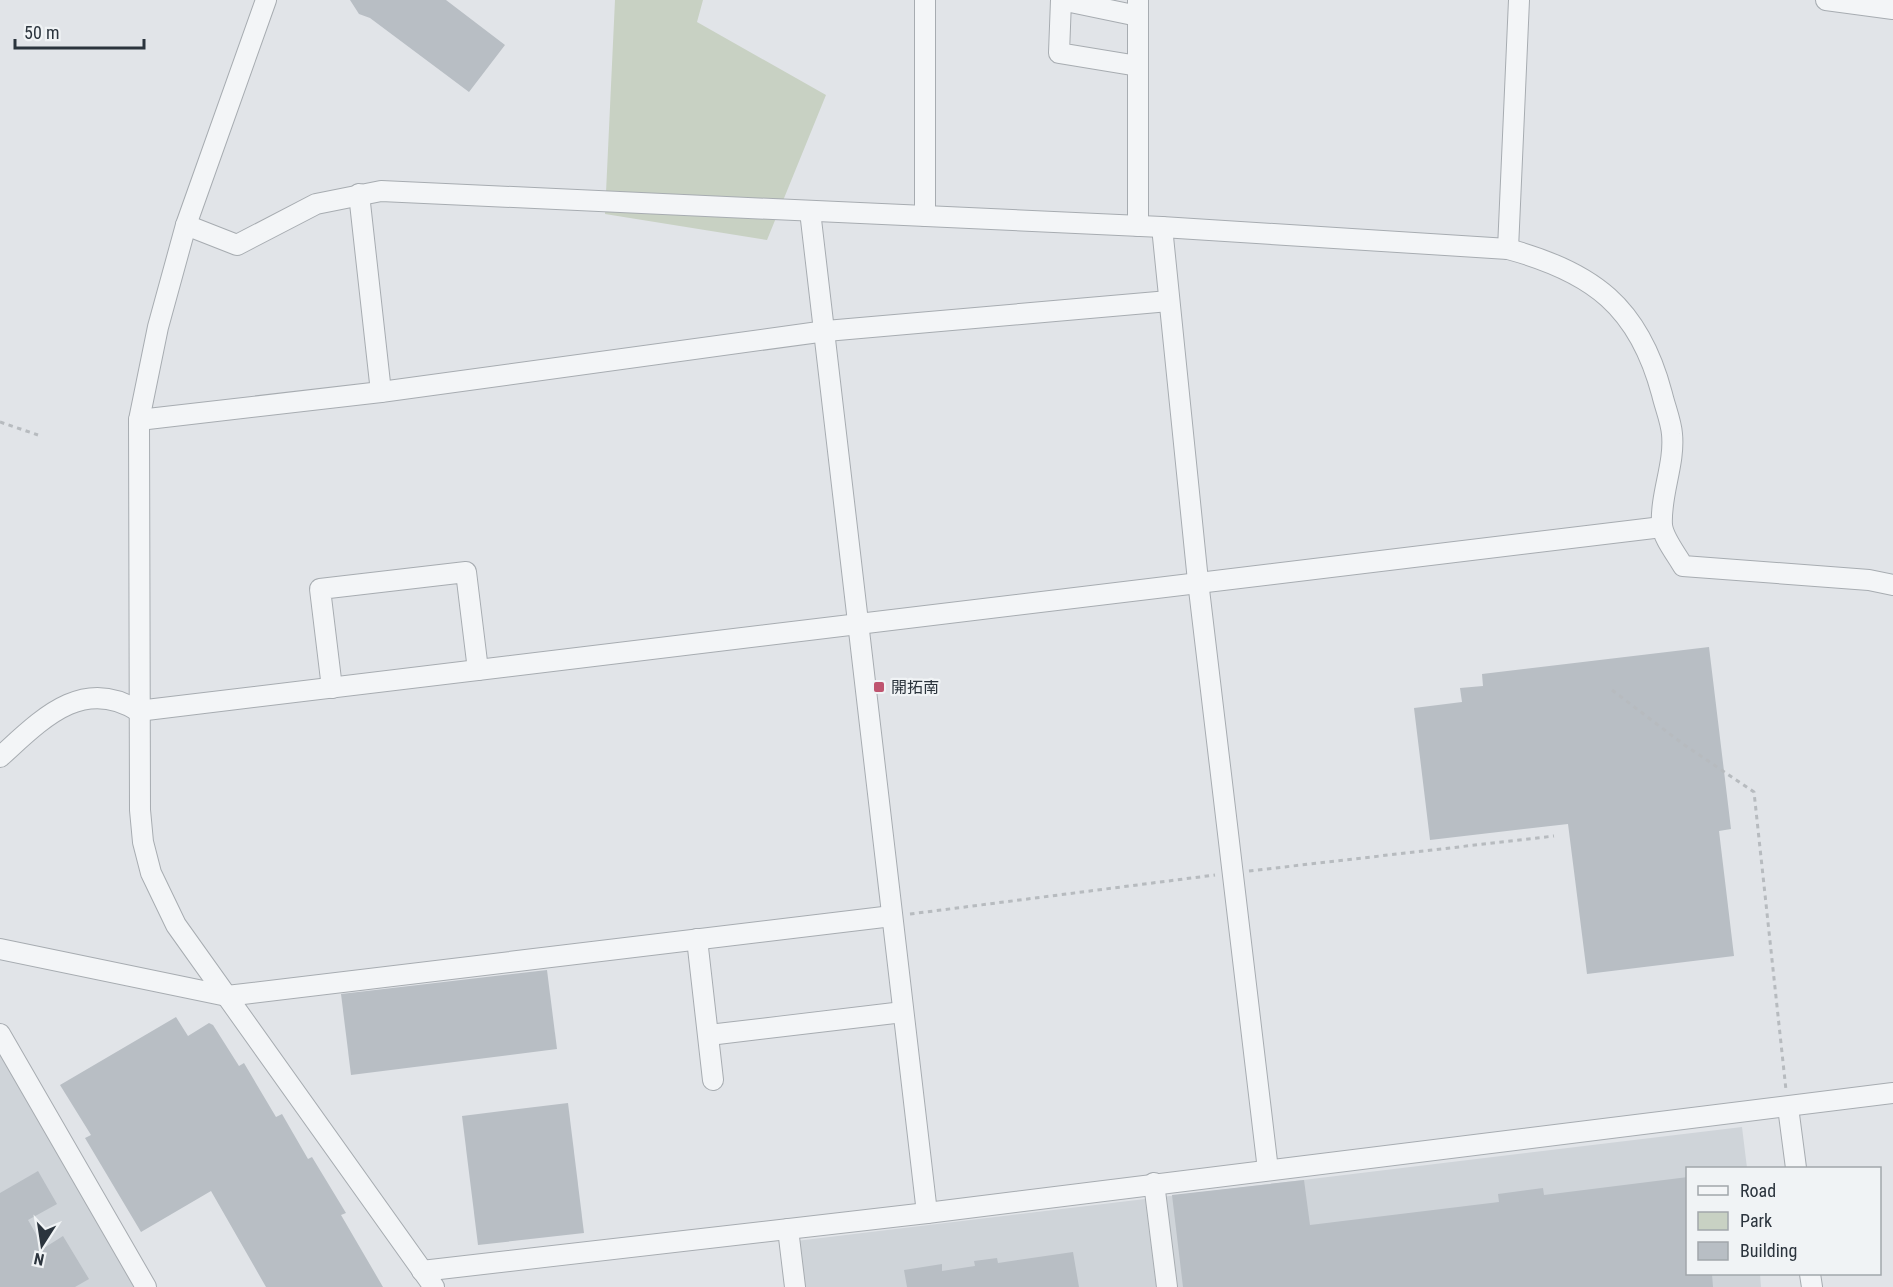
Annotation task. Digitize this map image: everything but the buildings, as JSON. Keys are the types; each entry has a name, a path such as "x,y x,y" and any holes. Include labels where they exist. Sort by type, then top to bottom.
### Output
{"street":[{"path":"266,0 186,225 158,327 138,420 138,711 143,842 151,873 176,926 434,1287"},
{"path":"925,0 925,216"},
{"path":"1138,66 1059,53 1061,0 1138,8 1138,66 1138,226"},
{"path":"1508,249 1519,0"},
{"path":"1826,0 1893,9"},
{"path":"186,225 237,245 316,204 381,191 1162,227 1508,249 1540,257 1570,270 1617,303 1639,333 1654,364 1672,435 1662,527 1683,566 1869,580 1893,585"},
{"path":"359,194 381,392"},
{"path":"810,211 826,331 927,1213"},
{"path":"1162,227 1198,581 1268,1170"},
{"path":"138,420 381,392 826,331 1169,302"},
{"path":"0,757 33,727 66,705 88,697 125,703 138,711 1198,581 1662,527"},
{"path":"332,688 320,589 466,572 478,670"},
{"path":"0,949 227,996 892,916"},
{"path":"697,939 714,1080"},
{"path":"709,1035 903,1012"},
{"path":"0,1034 146,1287"},
{"path":"422,1271 927,1213 1893,1093"},
{"path":"1788,1107 1796,1167"},
{"path":"1154,1183 1167,1287"},
{"path":"788,1229 795,1287"}],"path":[{"path":"0,422 38,435"},
{"path":"1611,690 1683,744 1754,792 1788,1107"}],"shaded area":[{"path":"0,1053 136,1287 0,1287"},
{"path":"1742,1127 1747,1167 1686,1167 1686,1275 1760,1275 1761,1287 801,1287 796,1241"}],"green space":[{"path":"615,0 703,0 697,22 826,95 767,240 605,214"}],"place":[{"name":"開拓南","path":"879,687"}]}
